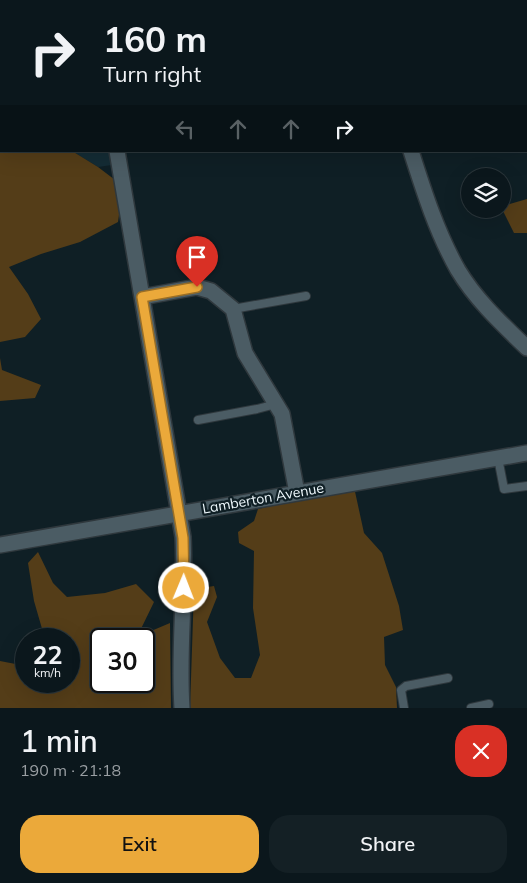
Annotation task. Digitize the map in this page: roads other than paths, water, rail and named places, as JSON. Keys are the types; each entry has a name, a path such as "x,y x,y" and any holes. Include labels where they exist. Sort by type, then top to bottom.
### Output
{"street":[{"path":"117,152 183,538 185,570 181,679 182,708"},
{"path":"412,152 430,208 445,245 459,271 488,308 527,348"},
{"path":"142,297 197,287 211,291 233,309 245,354 282,414 297,493"},
{"name":"Lamberton Avenue","path":"0,545 527,453"}],"lane":[{"path":"233,309 306,296"},
{"path":"198,420 276,404"},
{"path":"498,458 504,489 527,486"},
{"path":"404,708 401,690 406,686 448,678"},
{"path":"471,708 489,704"}]}
